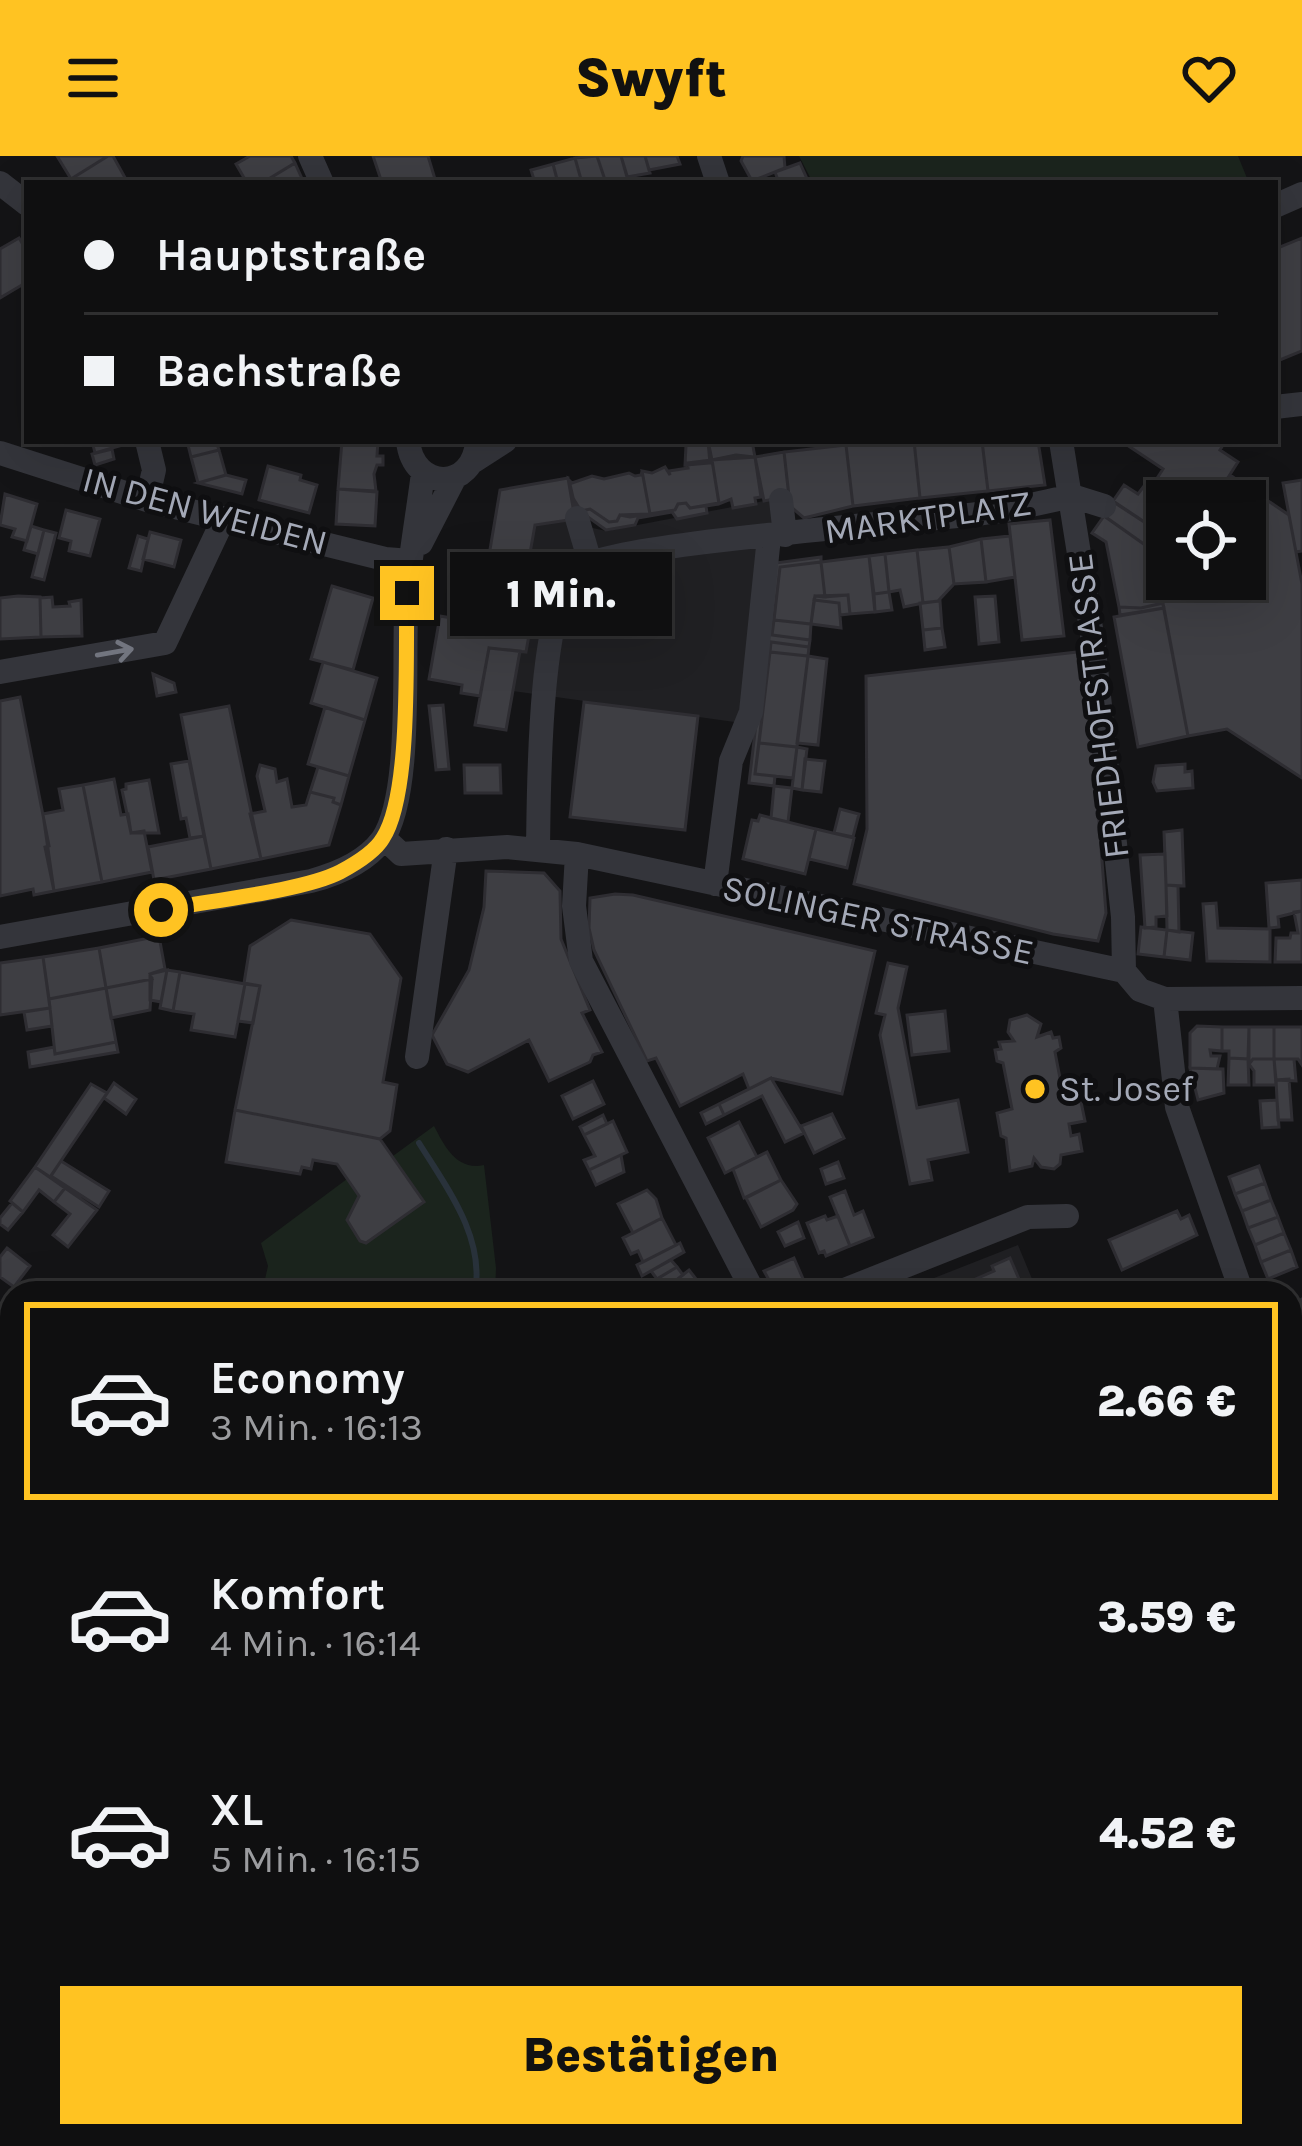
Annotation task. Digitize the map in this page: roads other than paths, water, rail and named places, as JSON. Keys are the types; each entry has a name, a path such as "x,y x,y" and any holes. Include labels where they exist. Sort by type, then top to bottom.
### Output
{"street":[{"path":"147,500 154,470 148,444"},
{"path":"409,444 414,464 423,473 442,479 500,444"},
{"name":"FRIEDHOFSTRASSE","path":"1061,444 1094,640 1123,916 1124,971"},
{"name":"IN DEN WEIDEN","path":"0,453 147,500 385,560 411,561"},
{"path":"411,561 469,460"},
{"path":"0,938 311,881 337,874 384,838 400,767 411,561 423,473"},
{"path":"1072,496 1104,506"},
{"name":"MARKTPLATZ","path":"590,562 672,546 1002,511 1072,496"},
{"name":"MARKTPLATZ","path":"715,884 731,761 751,712 781,500"},
{"path":"0,673 165,643 224,518"},
{"path":"538,848 539,756 554,620 576,569 590,562 577,518"},
{"path":"525,616 554,620"},
{"name":"SOLINGER STRASSE","path":"384,838 401,854 538,848 577,854 1124,971 1140,990 1165,999"},
{"path":"418,1058 446,850"},
{"path":"577,854 575,935 590,981 748,1281"},
{"path":"1238,1281 1178,1107 1165,999 1302,998"},
{"path":"867,1281 1028,1217 1067,1216"}],"waterway":[{"path":"419,1143 469,1233 476,1281"}],"place":[{"name":"St. Josef","path":"1035,1089"}]}
